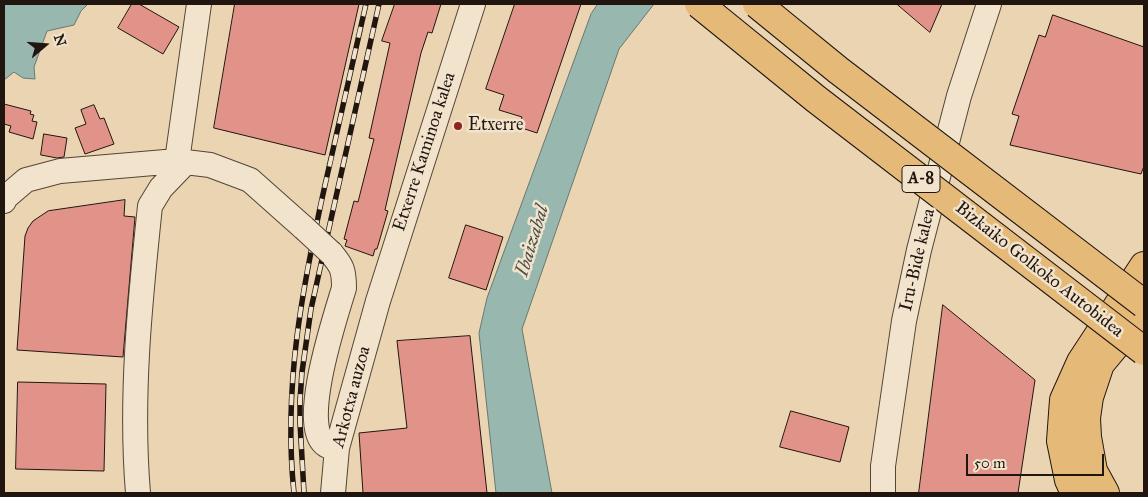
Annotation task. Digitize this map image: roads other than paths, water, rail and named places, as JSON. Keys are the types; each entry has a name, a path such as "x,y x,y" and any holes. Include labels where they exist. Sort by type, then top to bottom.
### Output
{"highway":[{"name":"Bizkaiko Golkoko Autobidea","path":"699,4 816,99 1144,351"},
{"name":"Bizkaiko Golkoko Autobidea","path":"757,4 838,70 1144,304"},
{"path":"1075,493 1069,480 1061,442 1064,400 1081,362 1144,266"},
{"path":"1105,493 1093,471 1087,437 1086,418 1089,397 1100,364 1144,311"}],"street":[{"path":"138,493 136,470 137,338 150,206 181,162 199,4"},
{"name":"Etxerre Kaminoa kalea","path":"378,301 473,4"},
{"name":"Iru-Bide kalea","path":"882,493 883,466 904,321 919,250 958,96 988,4"},
{"path":"4,201 26,180 60,171 181,162 210,165 250,180 330,253 340,264 344,274 344,288 316,394 315,415 320,438 326,445 337,448"},
{"name":"Arkotxa auzoa","path":"333,493 337,448 378,301"}],"water":[{"path":"4,4 88,4 81,11 74,25 47,31 34,67 35,79 23,78 14,72 4,80"},
{"name":"Ibaizabal","path":"598,4 654,4 619,49 522,329 552,493 496,493 479,333 487,298 591,14"}],"railway":[{"path":"294,493 291,415 293,376 302,300 366,4"},
{"path":"304,493 300,400 311,309 379,4"}],"place":[{"name":"Etxerre","path":"458,126"}]}
